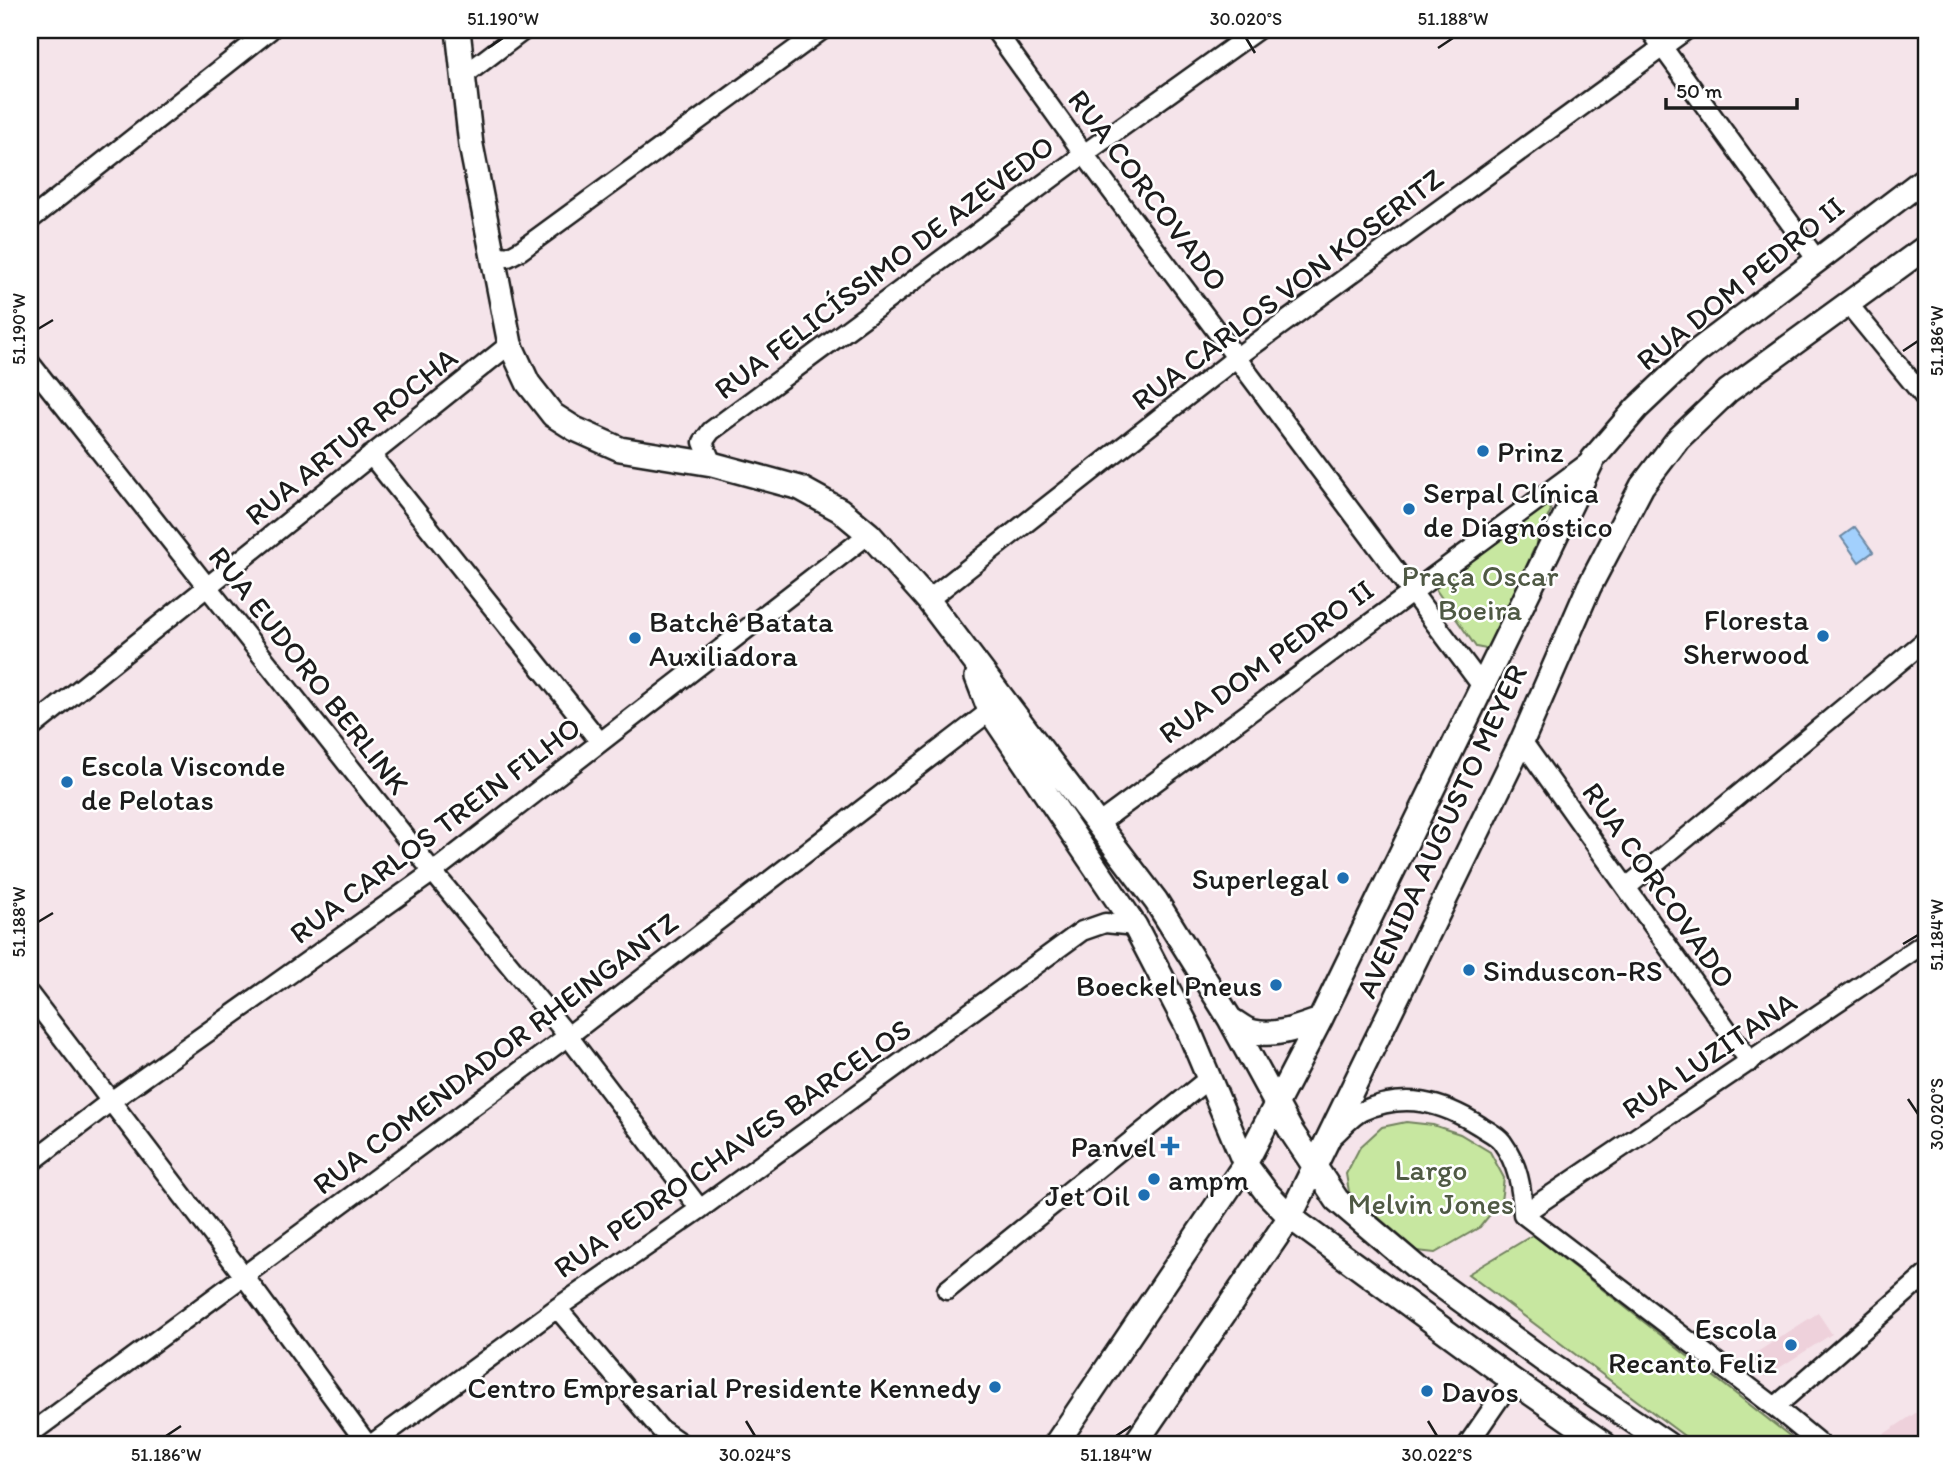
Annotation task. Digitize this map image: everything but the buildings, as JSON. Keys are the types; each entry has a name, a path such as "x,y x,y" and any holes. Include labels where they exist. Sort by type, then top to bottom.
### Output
{"main road":[{"path":"458,30 471,145 510,344 528,383 553,415 575,429 620,449 712,464 800,488 840,510 869,534 928,600 1156,901 1230,1019 1291,1131 1337,1200 1417,1268 1532,1352 1667,1444"},
{"name":"RUA DOM PEDRO II","path":"1593,459 1637,408 1695,352 1926,178"},
{"path":"1849,305 1926,247"},
{"name":"AVENIDA AUGUSTO MEYER","path":"1135,1444 1290,1217 1522,741 1589,587 1642,486 1678,439 1728,391 1849,305"},
{"name":"AVENIDA AUGUSTO MEYER","path":"1056,1444 1245,1164 1320,1020 1593,459"},
{"path":"966,649 990,711 1135,926 1181,1014 1245,1164 1267,1192 1290,1217 1604,1444"},
{"path":"1230,1019 1254,1032 1296,1029 1320,1020"}],"street":[{"path":"30,220 268,30"},
{"path":"462,76 524,30"},
{"path":"493,255 508,257 521,250 822,30"},
{"name":"RUA CORCOVADO","path":"995,30 1084,154 1482,686"},
{"name":"RUA FELICÍSSIMO DE AZEVEDO","path":"712,464 704,442 710,431 1084,154 1257,30"},
{"path":"1650,30 1817,260"},
{"name":"RUA CARLOS VON KOSERITZ","path":"928,600 1237,357 1686,30"},
{"path":"1849,305 1926,399"},
{"name":"RUA ARTUR ROCHA","path":"30,729 510,344"},
{"name":"RUA EUDORO BERLINK","path":"30,363 433,872 568,1036 700,1209"},
{"path":"372,456 600,742"},
{"name":"RUA DOM PEDRO II","path":"1098,824 1593,459"},
{"name":"RUA CARLOS TREIN FILHO","path":"30,1163 111,1101 433,872 869,534"},
{"path":"1627,887 1926,640"},
{"name":"RUA COMENDADOR RHEINGANTZ","path":"30,1434 568,1036 990,711"},
{"name":"RUA CORCOVADO","path":"1522,741 1750,1062"},
{"name":"RUA PEDRO CHAVES BARCELOS","path":"370,1444 557,1308 700,1209 1082,931 1105,923 1135,926"},
{"name":"RUA LUZITANA","path":"1523,1214 1926,942"},
{"path":"30,995 370,1444"},
{"path":"947,1290 1208,1079"},
{"path":"1328,1141 1359,1112 1391,1101 1432,1102 1474,1122 1500,1139 1514,1162 1522,1189 1523,1214 1820,1444"},
{"path":"1775,1407 1926,1275"},
{"path":"557,1308 660,1429 682,1444"},
{"path":"1468,1444 1512,1380"}],"shaded area":[{"name":"Escola Recanto Feliz","path":"1818,1313 1832,1334 1765,1377 1751,1356"},
{"path":"1926,1406 1926,1444 1869,1444"}],"green space":[{"name":"Praça Oscar Boeira","path":"1540,501 1548,503 1551,510 1492,644 1486,649 1476,647 1434,587"},
{"name":"Largo Melvin Jones","path":"1406,1122 1433,1125 1460,1134 1490,1152 1504,1178 1501,1201 1480,1227 1435,1253 1417,1251 1349,1192 1346,1174 1360,1147 1382,1127"},
{"path":"1533,1235 1800,1444 1695,1444 1468,1274"}],"water":[{"path":"1855,527 1873,552 1859,562 1841,537"}],"place":[{"name":"Prinz","path":"1483,451"},
{"name":"Serpal Clínica de Diagnóstico","path":"1409,509"},
{"name":"Floresta Sherwood","path":"1823,636"},
{"name":"Batchê Batata Auxiliadora","path":"635,638"},
{"name":"Escola Visconde de Pelotas","path":"67,782"},
{"name":"Superlegal","path":"1343,878"},
{"name":"Sinduscon-RS","path":"1469,970"},
{"name":"Boeckel Pneus","path":"1276,985"},
{"name":"Panvel","path":"1170,1146"},
{"name":"ampm","path":"1154,1179"},
{"name":"Jet Oil","path":"1144,1195"},
{"name":"Escola Recanto Feliz","path":"1791,1345"},
{"name":"Centro Empresarial Presidente Kennedy","path":"995,1387"},
{"name":"Davos","path":"1427,1391"}]}
